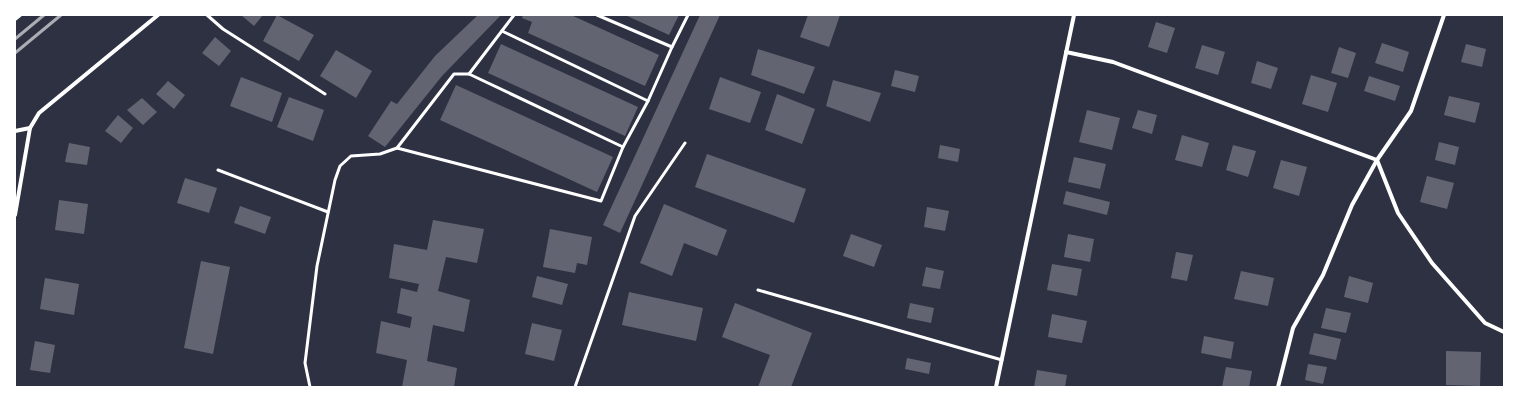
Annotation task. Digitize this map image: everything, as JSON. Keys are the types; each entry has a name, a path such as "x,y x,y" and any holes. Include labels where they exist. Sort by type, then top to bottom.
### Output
{"street":[{"path":"15,19 20,15"},
{"path":"15,215 30,128 39,113 158,15"},
{"path":"996,387 1074,15"},
{"path":"1278,387 1293,328 1323,275 1352,205 1377,160 1411,111 1444,15"},
{"path":"1066,52 1113,62 1377,160 1398,213 1432,263 1485,323 1504,332"},
{"path":"15,132 30,128"}],"lane":[{"path":"206,15 223,29 325,94"},
{"path":"469,74 514,15"},
{"path":"598,15 672,47"},
{"path":"397,148 601,201 623,147 648,101 688,15"},
{"path":"502,30 648,101"},
{"path":"310,387 305,363 317,266 335,180 340,166 351,156 380,154 397,148 454,74 469,74 623,147"},
{"path":"575,387 636,216 685,143"},
{"path":"218,170 328,212"},
{"path":"758,290 1002,360"}],"building":[{"path":"241,15 263,15 254,26"},
{"path":"277,15 314,35 299,61 263,41"},
{"path":"478,15 501,15 442,76 385,147 368,136 391,101 397,104 435,56"},
{"path":"523,15 571,15 659,55 645,86 528,33 532,22 522,18"},
{"path":"625,15 679,15 669,35"},
{"path":"700,15 720,15 620,233 603,225"},
{"path":"808,15 840,15 829,47 800,37"},
{"path":"1156,22 1175,28 1167,53 1148,47"},
{"path":"215,37 231,51 219,66 202,53"},
{"path":"1382,43 1409,52 1403,72 1375,63"},
{"path":"501,44 638,107 625,136 488,73"},
{"path":"1466,44 1486,49 1482,67 1461,62"},
{"path":"1202,45 1225,52 1218,75 1195,68"},
{"path":"1339,47 1356,53 1348,78 1331,73"},
{"path":"758,49 815,67 804,94 751,75"},
{"path":"336,50 372,71 356,98 320,76"},
{"path":"1257,61 1278,68 1271,89 1251,83"},
{"path":"895,70 919,76 915,92 891,86"},
{"path":"1311,75 1337,83 1328,112 1302,104"},
{"path":"1369,76 1400,86 1395,101 1364,91"},
{"path":"241,77 282,93 272,122 230,106"},
{"path":"720,77 761,92 750,123 709,109"},
{"path":"833,80 881,93 870,122 826,106"},
{"path":"168,81 185,95 174,109 156,94"},
{"path":"456,85 613,157 597,192 440,120"},
{"path":"777,94 815,109 802,144 765,130"},
{"path":"1449,96 1480,103 1475,123 1444,115"},
{"path":"289,97 324,110 313,141 277,127"},
{"path":"142,98 157,112 143,125 127,110"},
{"path":"1087,110 1120,118 1112,150 1079,142"},
{"path":"1138,110 1157,115 1152,134 1132,128"},
{"path":"118,115 133,128 121,143 105,131"},
{"path":"1182,135 1209,143 1202,167 1175,160"},
{"path":"1439,142 1459,147 1455,165 1435,160"},
{"path":"69,143 90,147 87,165 65,162"},
{"path":"940,145 960,149 958,162 938,158"},
{"path":"1233,145 1256,151 1248,177 1226,170"},
{"path":"707,154 806,189 794,223 695,187"},
{"path":"1074,157 1106,164 1100,189 1068,182"},
{"path":"1281,160 1307,167 1299,196 1273,188"},
{"path":"1427,176 1454,183 1447,209 1420,202"},
{"path":"185,178 217,188 209,213 177,203"},
{"path":"1066,191 1110,202 1107,215 1063,204"},
{"path":"59,200 88,204 84,234 55,230"},
{"path":"664,204 727,230 717,256 684,243 672,276 640,263"},
{"path":"240,206 271,217 265,234 234,223"},
{"path":"927,207 949,211 945,231 924,227"},
{"path":"433,220 484,229 477,263 446,257 438,291 470,300 464,332 433,325 427,361 457,368 454,387 402,387 407,360 376,353 381,321 410,328 412,317 397,313 401,288 417,292 419,284 389,278 394,244 427,250"},
{"path":"550,229 592,237 587,265 577,263 575,273 543,267"},
{"path":"851,234 882,245 874,267 843,256"},
{"path":"1068,234 1094,239 1090,262 1064,257"},
{"path":"1176,252 1193,255 1187,281 1171,278"},
{"path":"201,261 230,267 213,354 184,348"},
{"path":"1052,264 1082,269 1077,296 1047,290"},
{"path":"926,267 944,271 940,289 922,286"},
{"path":"1241,271 1274,278 1268,306 1234,299"},
{"path":"537,276 568,284 562,305 532,297"},
{"path":"1349,276 1373,283 1368,303 1344,297"},
{"path":"45,278 79,284 74,315 40,309"},
{"path":"629,292 703,308 696,341 622,325"},
{"path":"735,303 812,333 791,387 758,387 770,355 722,337"},
{"path":"910,303 934,308 931,323 907,318"},
{"path":"1326,308 1351,313 1346,333 1321,328"},
{"path":"1052,314 1087,321 1082,343 1048,337"},
{"path":"532,323 562,330 554,361 525,354"},
{"path":"1314,333 1341,339 1336,360 1309,354"},
{"path":"1204,336 1234,342 1231,359 1201,353"},
{"path":"35,341 55,345 50,373 30,370"},
{"path":"1446,351 1481,352 1480,386 1446,385"},
{"path":"907,358 931,363 929,374 905,369"},
{"path":"1308,364 1327,367 1323,384 1305,380"},
{"path":"1226,367 1252,371 1249,387 1222,387"},
{"path":"1037,370 1067,375 1065,387 1034,387"}],"railway":[{"path":"15,39 44,15"},
{"path":"15,53 61,15"}]}
